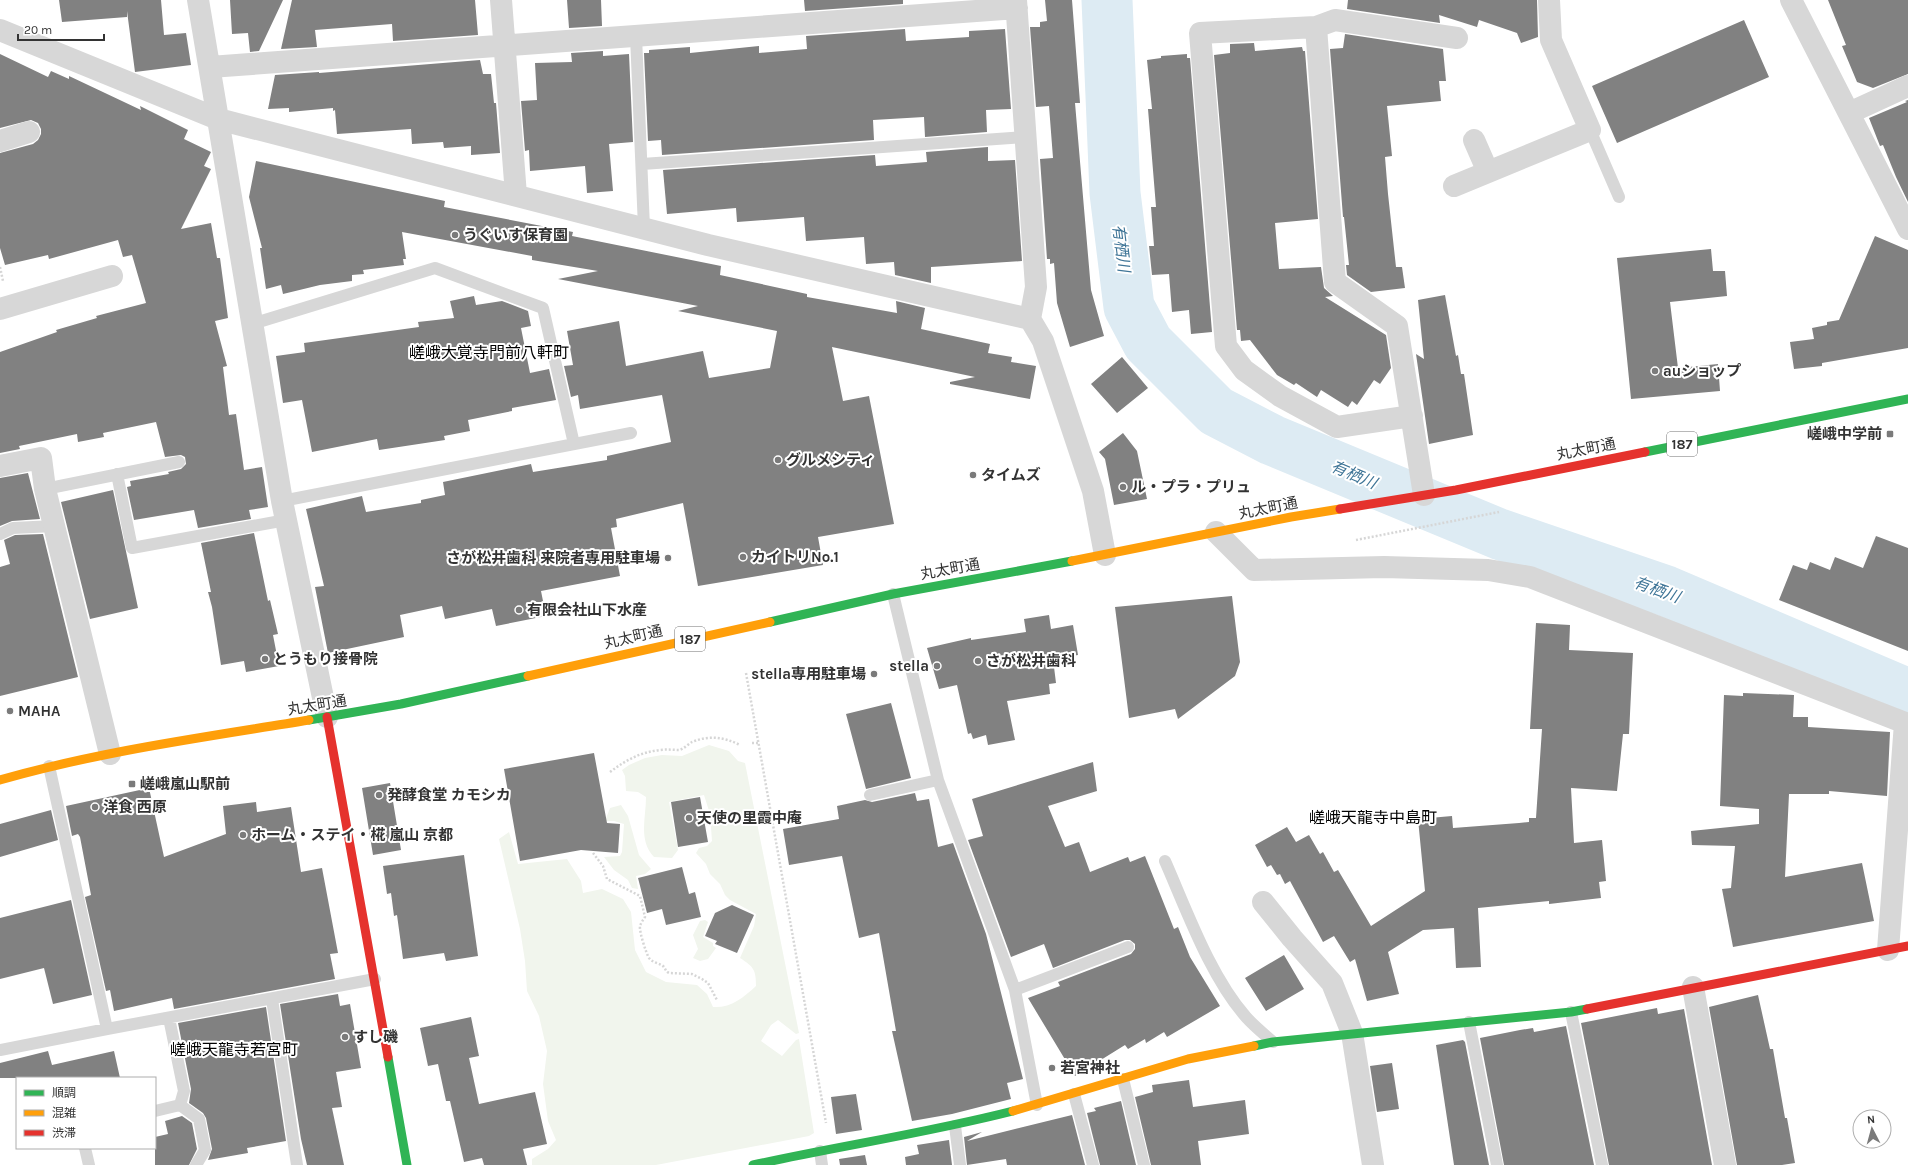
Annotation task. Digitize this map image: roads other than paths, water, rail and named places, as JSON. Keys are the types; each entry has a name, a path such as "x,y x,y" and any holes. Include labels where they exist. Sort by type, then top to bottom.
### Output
{"main road":[{"name":"丸太町通","path":"0,780 49,766 110,754 409,702 893,594 1106,555 1216,532 1456,490 1908,400"},
{"path":"327,717 407,1165"},
{"path":"752,1165 896,1133 955,1126 1037,1105 1188,1059 1273,1042 1571,1012 1898,948"}],"street":[{"path":"198,0 284,510 327,717"},
{"path":"501,0 516,196"},
{"path":"1454,186 1590,130 1551,40 1549,0"},
{"path":"1791,0 1907,225"},
{"path":"210,67 636,36 1017,4 1036,287 1030,319 1043,341 1093,491 1106,555"},
{"path":"1412,416 1337,427 1280,396 1244,370 1226,346 1200,33 1316,27 1336,20 1456,38"},
{"path":"1316,27 1335,282 1397,326 1424,495"},
{"path":"0,30 218,119 644,228 1030,319"},
{"path":"1849,113 1908,86"},
{"path":"0,141 29,132"},
{"path":"1474,140 1488,172"},
{"path":"0,309 112,276"},
{"path":"0,466 41,458 45,489 110,754"},
{"path":"1216,532 1254,570 1384,567 1488,570 1530,577 1907,723 1898,948"},
{"path":"1263,902 1292,938 1332,983 1352,1033 1373,1165"},
{"path":"1693,988 1725,1165"}],"lane":[{"path":"636,36 644,228"},
{"path":"1590,130 1619,197"},
{"path":"642,164 1026,137"},
{"path":"252,324 435,268 543,308 574,444"},
{"path":"117,474 132,548 284,510 574,444 631,433"},
{"path":"45,489 179,462"},
{"path":"0,534 13,528 54,526"},
{"path":"893,594 938,780 1015,990 1037,1105"},
{"path":"49,766 107,1029"},
{"path":"870,795 938,780"},
{"path":"1165,861 1214,971 1229,996 1246,1018 1273,1042"},
{"path":"1015,990 1128,946"},
{"path":"0,1050 375,979"},
{"path":"272,999 297,1165"},
{"path":"1571,1012 1602,1165"},
{"path":"169,1018 184,1091 180,1105"},
{"path":"1469,1022 1498,1165"},
{"path":"1123,1079 1144,1165"},
{"path":"1074,1094 1093,1165"},
{"path":"156,1112 180,1105"},
{"path":"180,1105 199,1119 205,1150 196,1165"},
{"path":"955,1126 960,1165"},
{"path":"85,1149 89,1165"},
{"path":"822,1165 825,1150"}],"waterway":[{"name":"有栖川","path":"1107,0 1115,193 1129,307 1148,343 1216,411 1272,440 1499,534 1666,591 1908,694"}],"place":[{"name":"うぐいす保育園","path":"455,235"},
{"name":"auショップ","path":"1655,371"},
{"name":"嵯峨中学前","path":"1890,434"},
{"name":"グルメシティ","path":"778,460"},
{"name":"タイムズ","path":"973,475"},
{"name":"ル・プラ・プリュ","path":"1123,487"},
{"name":"カイトリNo.1","path":"743,557"},
{"name":"さが松井歯科 来院者専用駐車場","path":"668,558"},
{"name":"有限会社山下水産","path":"519,610"},
{"name":"とうもり接骨院","path":"265,659"},
{"name":"さが松井歯科","path":"978,661"},
{"name":"stella","path":"937,666"},
{"name":"stella専用駐車場","path":"874,674"},
{"name":"MAHA","path":"10,711"},
{"name":"嵯峨嵐山駅前","path":"132,784"},
{"name":"発酵食堂 カモシカ","path":"379,795"},
{"name":"洋食 西原","path":"95,807"},
{"name":"天使の里霞中庵","path":"689,818"},
{"name":"ホーム・ステイ・椛 嵐山 京都","path":"243,835"},
{"name":"すし磯","path":"345,1037"},
{"name":"若宮神社","path":"1052,1068"}],"district":[{"name":"嵯峨大覚寺門前八軒町","path":"489,352"},
{"name":"嵯峨天龍寺中島町","path":"1373,817"},
{"name":"嵯峨天龍寺若宮町","path":"234,1049"}]}
